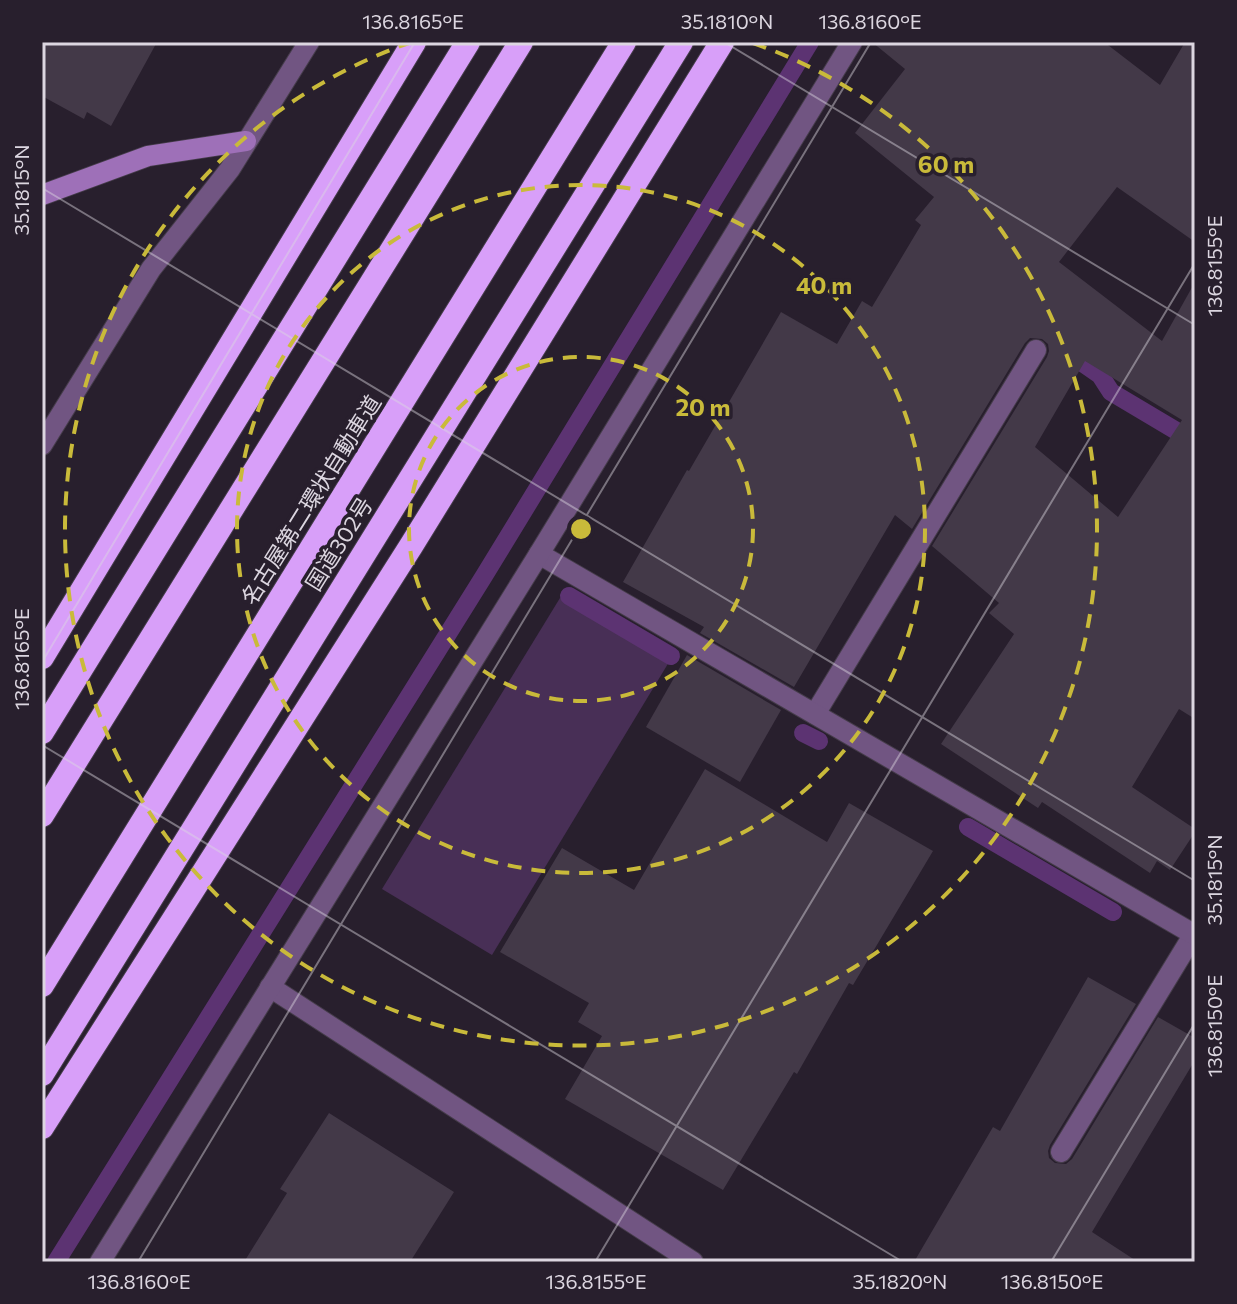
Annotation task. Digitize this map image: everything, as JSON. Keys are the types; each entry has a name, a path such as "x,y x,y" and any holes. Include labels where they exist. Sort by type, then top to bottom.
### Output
{"highway":[{"path":"42,657 414,42"},
{"path":"42,732 468,42"},
{"path":"42,815 521,42"},
{"name":"名古屋第二環状自動車道","path":"42,985 624,42"},
{"name":"国道302号","path":"42,1074 681,42"},
{"path":"42,1127 411,546 722,42"}],"street":[{"path":"42,445 151,269 230,169 309,42"},
{"path":"100,1262 852,42"},
{"path":"42,195 148,156 246,141"},
{"path":"815,714 1036,350"},
{"path":"539,554 1195,934 1061,1152"},
{"path":"270,987 693,1262"}],"shaded area":[{"path":"560,598 669,662 492,955 382,889"}],"building":[{"path":"42,42 157,42 111,126 87,112 84,119 42,96"},
{"path":"872,42 1104,42 1160,85 1185,42 1195,42 1195,242 1117,187 1059,262 1162,341 1195,282 1195,719 1179,709 1132,787 1195,829 1170,870 1157,861 1150,873 1042,802 1038,808 941,744 1014,634 989,613 999,603 932,546 1047,357 1048,344 1042,339 1030,338 1025,343 912,529 895,515 794,687 700,633 704,627 623,582 781,312 837,344 862,301 872,307 921,225 915,220 934,197 855,133 905,69","holes":["1085,361 1182,420 1118,517 1035,447"]},
{"path":"687,655 781,710 740,782 646,727"},
{"path":"705,769 827,842 849,803 933,851 853,985 849,983 797,1074 794,1072 723,1190 565,1099 602,1036 578,1022 589,1003 500,952 562,848 634,890"},
{"path":"1088,977 1136,1004 1050,1145 1049,1158 1055,1163 1066,1164 1072,1159 1158,1017 1195,1038 1195,1060 1092,1232 1138,1262 914,1262 993,1127 1000,1131"},
{"path":"329,1113 454,1192 410,1262 244,1262 287,1193 280,1189"}],"waterway":[{"path":"56,1262 484,576 810,42"},
{"path":"1064,350 1100,375 1111,392 1195,442"},
{"path":"569,596 671,656"},
{"path":"803,733 819,741"},
{"path":"968,827 1113,912"}]}
